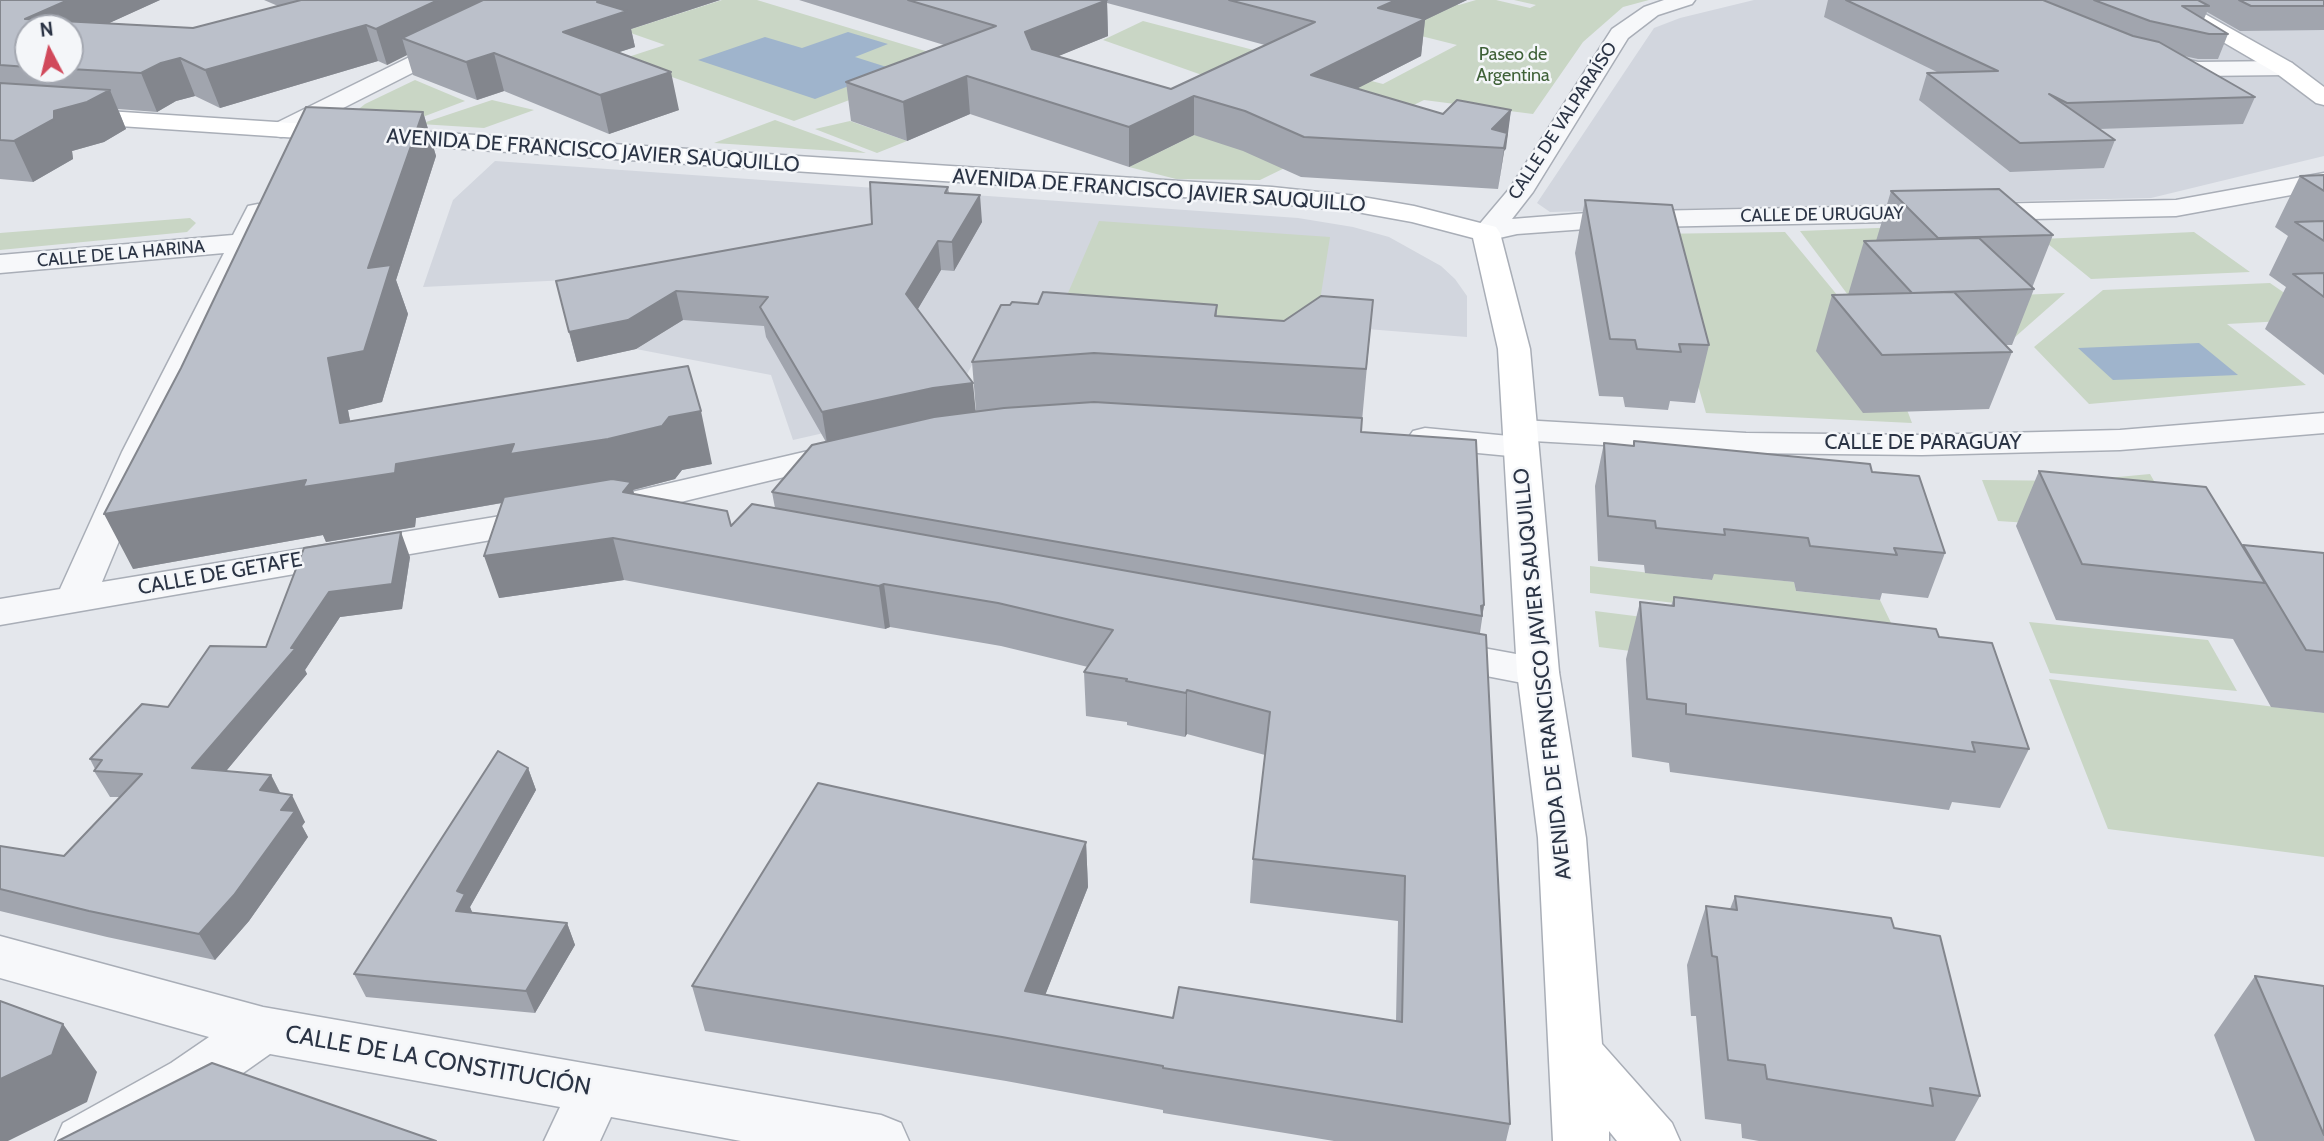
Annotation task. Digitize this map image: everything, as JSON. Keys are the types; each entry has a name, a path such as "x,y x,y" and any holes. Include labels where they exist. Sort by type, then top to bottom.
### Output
{"main road":[{"path":"2165,0 2284,68 2324,98"},
{"name":"AVENIDA DE FRANCISCO JAVIER SAUQUILLO","path":"0,111 285,151 1272,195 1414,214 1486,233 1514,349 1538,672 1562,838 1581,1141"},
{"path":"1576,1053 1652,1141"}],"street":[{"path":"75,599 139,453 285,151 541,0"},
{"name":"CALLE DE VALPARAÍSO","path":"1486,233 1520,192 1620,34 1651,11 1685,0"},
{"path":"2132,54 2198,69 2284,68"},
{"name":"CALLE DE URUGUAY","path":"1486,233 1517,226 1600,220 2176,208 2324,181"},
{"name":"CALLE DE LA HARINA","path":"0,264 241,243"},
{"name":"CALLE DE PARAGUAY","path":"1521,439 1922,445 2120,440 2324,423"},
{"path":"1392,435 1521,439"},
{"name":"CALLE DE GETAFE","path":"0,612 622,506 884,443"},
{"path":"622,506 704,521"},
{"path":"1398,646 1538,672"},
{"name":"CALLE DE LA CONSTITUCIÓN","path":"0,957 263,1030 881,1141"},
{"path":"83,1141 190,1080 263,1030"},
{"path":"572,1141 597,1088"}],"shaded area":[{"path":"1754,0 2324,0 2324,156 2151,198 1550,212 1537,203 1654,28 1680,18"},
{"path":"495,161 1298,218 1353,227 1389,237 1441,266 1455,279 1467,296 1467,337 1367,329 994,324 951,404 793,440 771,375 636,349 676,324 671,275 423,287 453,200"}],"green space":[{"path":"722,0 757,0 955,60 794,121 622,59 665,45 625,31"},
{"name":"Paseo de Argentina","path":"1437,0 1459,5 1476,0 1496,0 1530,8 1536,5 1514,0 1649,0 1623,7 1583,42 1533,114 1424,100 1260,180 1176,179 1129,167 1194,135 1202,75 1103,40 1143,21 1383,84 1457,45 1369,23"},
{"path":"415,80 465,101 404,124 355,112 365,104"},
{"path":"492,100 534,110 484,128 420,124"},
{"path":"775,120 866,153 714,143"},
{"path":"850,121 907,141 877,153 815,129"},
{"path":"190,218 196,223 187,232 0,250 0,233"},
{"path":"1099,221 1330,237 1316,326 1062,307"},
{"path":"1929,226 1885,294 1848,295 1800,231"},
{"path":"1785,232 1886,354 1912,423 1706,413 1654,234"},
{"path":"2194,232 2250,272 2091,279 2042,239"},
{"path":"2270,283 2322,319 2227,324 2306,385 2089,404 2034,347 2103,290"},
{"path":"2065,293 2014,338 1975,297"},
{"path":"2150,474 2184,533 1998,521 1982,480 2076,481"},
{"path":"1590,566 1711,580 1711,573 1794,582 1796,591 1880,600 1894,629 1590,593"},
{"path":"1595,611 1817,639 1772,669 1599,647"},
{"path":"2029,622 2208,640 2237,691 2050,673"},
{"path":"2049,679 2324,713 2324,857 2108,829"}],"water":[{"path":"848,32 888,44 855,57 893,69 815,99 698,60 765,37 802,48"},
{"path":"2199,343 2238,375 2113,380 2078,348"}],"building":[{"path":"0,0 68,0 36,14 14,14 14,66 0,65"},
{"path":"301,0 438,0 376,29 366,25 205,70 180,58 161,63 141,73 84,70 84,22 193,28"},
{"path":"483,0 604,0 597,2 627,11 563,32 671,72 600,95 494,53 466,62 402,38"},
{"path":"908,0 1107,0 1025,32 1032,49 1171,89 1315,22 1229,0 1396,0 1378,8 1425,19 1311,75 1443,114 1457,100 1511,110 1492,129 1507,133 1504,148 1304,137 1245,111 1194,96 1129,127 967,76 903,102 846,82 996,26"},
{"path":"1846,0 2043,0 2133,36 2159,42 2255,97 2067,103 2049,94 2115,140 2020,143 1927,73 1998,71"},
{"path":"2094,0 2198,0 2209,6 2182,6 2228,34 2209,34 2150,21"},
{"path":"2239,0 2324,0 2324,6 2251,6"},
{"path":"0,83 110,90 87,102 54,111 54,119 14,141 0,140"},
{"path":"306,107 423,112 368,268 391,265 364,351 328,358 340,423 688,366 701,411 669,417 662,426 608,439 510,454 514,444 396,464 395,473 303,487 306,480 104,514 181,368"},
{"path":"2324,175 2324,191 2300,176"},
{"path":"870,182 948,187 945,193 980,195 952,242 938,241 906,294 973,383 933,388 822,412 760,307 768,297 676,291 628,320 569,332 556,281 872,224"},
{"path":"1999,189 2053,235 1938,238 1891,191"},
{"path":"1585,200 1672,205 1709,345 1679,344 1681,352 1637,349 1635,340 1610,339"},
{"path":"2324,221 2324,241 2295,222"},
{"path":"1979,238 2034,289 1912,293 1864,241"},
{"path":"2324,273 2324,297 2293,274"},
{"path":"1043,292 1217,305 1215,316 1284,321 1321,296 1373,300 1366,369 1094,353 972,362 1001,305 1010,305 1012,302 1038,304"},
{"path":"1954,292 2012,352 1882,355 1832,295"},
{"path":"1094,402 1362,418 1361,432 1476,440 1484,605 1481,606 1482,616 772,492 812,445 934,417 1004,408"},
{"path":"1634,441 1870,464 1872,472 1919,476 1945,553 1894,548 1897,555 1810,546 1808,538 1724,529 1725,535 1656,528 1655,521 1608,516 1604,443 1634,446"},
{"path":"2039,471 2206,487 2265,583 2082,564"},
{"path":"612,479 631,482 623,492 727,511 731,526 752,504 1486,635 1510,1124 1163,1068 1002,1037 692,986 818,783 1086,842 1025,991 1173,1018 1179,987 1402,1022 1405,876 1253,859 1270,712 1187,690 1186,693 1084,672 1113,630 998,603 884,584 879,586 613,538 484,556 504,497"},
{"path":"401,532 392,584 329,592 291,648 296,648 192,768 271,775 260,790 292,795 281,810 295,811 234,895 199,934 0,889 0,846 64,856 142,774 94,771 102,760 90,759 142,704 168,707 210,646 266,647 304,548"},
{"path":"2243,545 2324,553 2324,652 2306,650"},
{"path":"1674,597 1936,629 1939,637 1992,643 2029,749 1972,742 1975,752 1686,714 1686,704 1647,699 1640,602 1674,606"},
{"path":"498,751 528,768 457,891 465,894 456,911 567,923 526,991 354,974"},
{"path":"1735,896 1891,918 1894,928 1940,936 1980,1096 1930,1088 1933,1106 1767,1079 1765,1065 1728,1060 1717,957 1712,956 1706,906 1737,910"},
{"path":"2255,976 2324,986 2324,1135"},
{"path":"0,1001 63,1024 52,1055 0,1079"},
{"path":"212,1063 436,1141 58,1141"}]}
